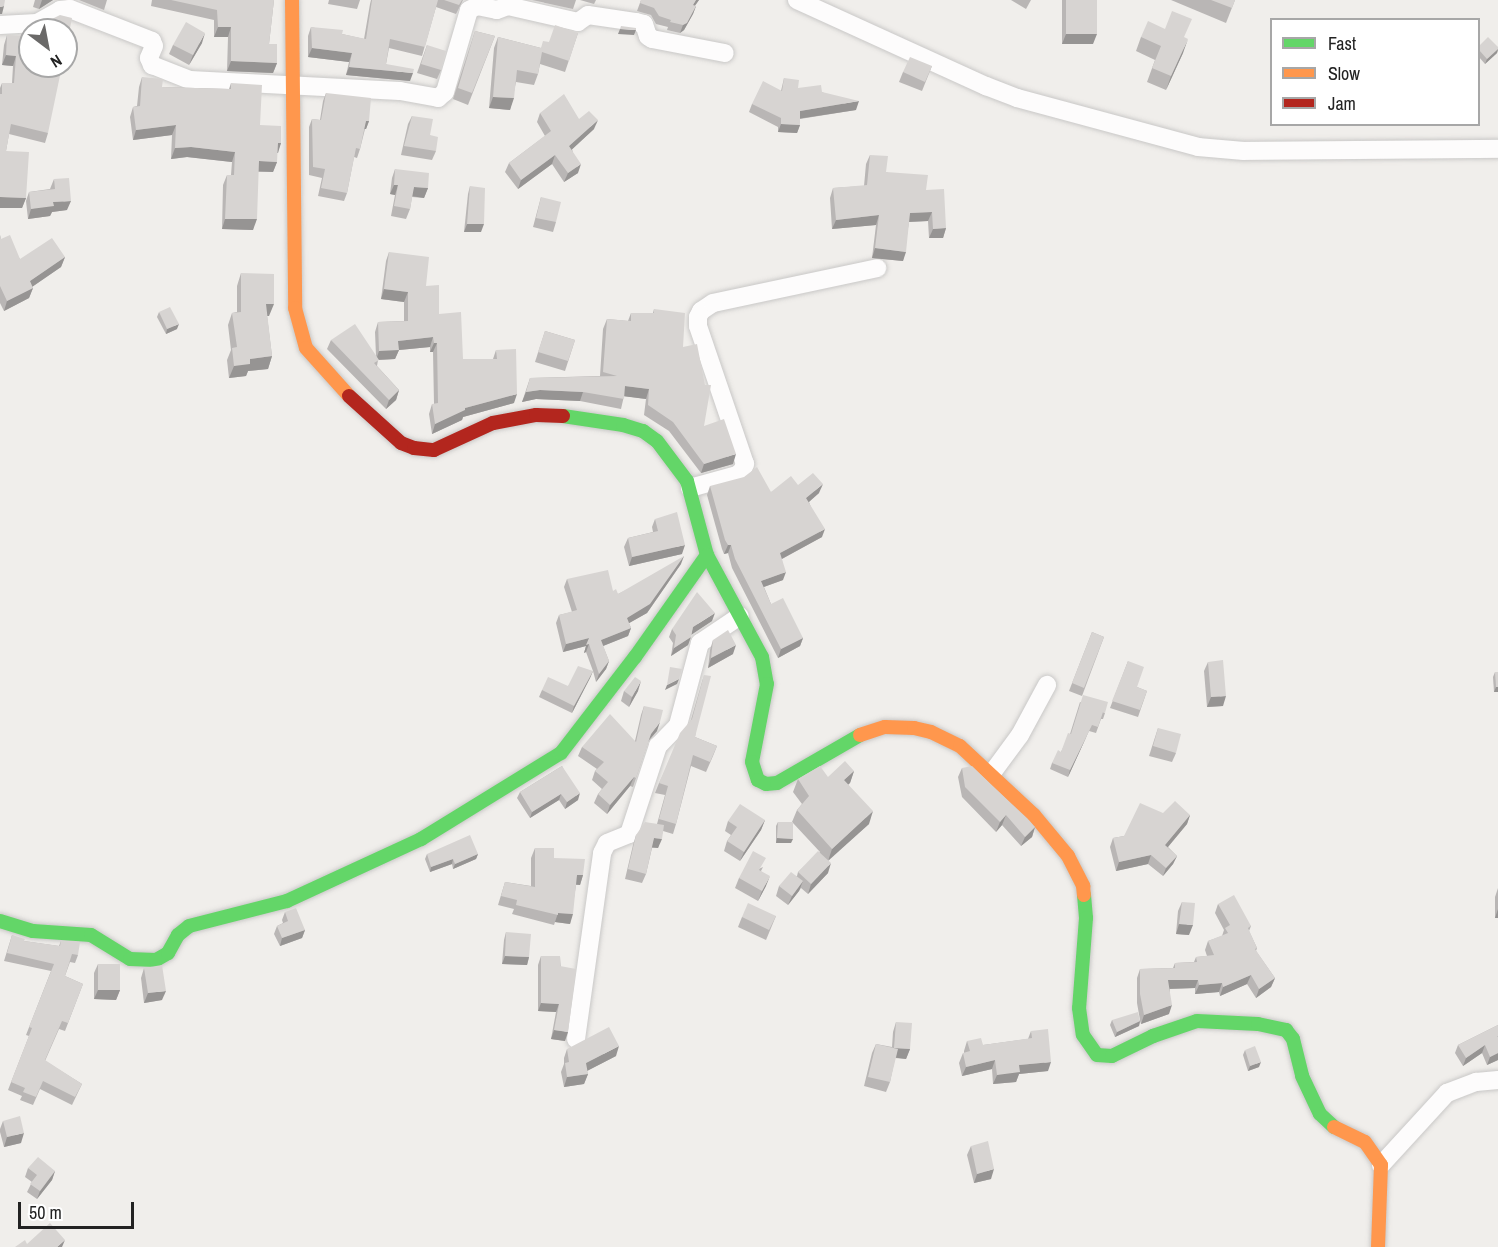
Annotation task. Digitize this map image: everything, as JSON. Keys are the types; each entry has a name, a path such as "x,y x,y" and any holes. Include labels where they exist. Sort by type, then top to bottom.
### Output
{"street":[{"path":"292,0 296,319 306,348 344,393 396,440 421,450 442,448 493,423 516,417 579,417 633,428 651,436 664,448 690,488 707,555 756,644 766,673 767,684 752,762 755,776 762,782 777,783 855,737 876,729 892,726 914,728 947,738 992,773 1059,844 1083,886 1086,918 1079,1008 1083,1035 1093,1052 1102,1056 1118,1054 1153,1036 1197,1021 1258,1024 1286,1030 1293,1039 1302,1076 1320,1114 1331,1126 1365,1142 1374,1150 1381,1165 1378,1247"},
{"path":"797,0 1017,98 1198,147 1244,151 1498,149"},
{"path":"0,25 37,23 60,10 70,9 152,41 154,46 149,58 152,65 173,75 207,83 293,84 400,91 439,98 445,92 469,10 477,6 499,10 508,6 578,22 588,15 640,22 652,39 725,53"},
{"path":"690,488 737,475 745,464 698,326 701,311 713,303 877,268"},
{"path":"0,921 33,931 91,935 130,959 156,960 168,953 178,935 189,926 264,909 287,901 421,839 561,753 629,666 707,555"},
{"path":"576,1039 602,852 609,842 629,834 656,749 678,725 700,643 740,616"},
{"path":"992,773 1020,735 1047,686"},
{"path":"1381,1165 1447,1093 1476,1082 1498,1080"}],"building":[{"path":"0,0 5,0 4,6 0,7"},
{"path":"171,0 274,0 269,44 277,44 277,63 231,61 231,27 218,27 217,10"},
{"path":"372,0 438,0 425,47 390,39 386,64 414,69 413,73 349,67 352,53 312,48 311,27 343,30 342,34 366,39"},
{"path":"444,0 462,0 459,5"},
{"path":"641,0 696,0 693,5 696,6 687,23 683,25 659,16 654,8 640,3"},
{"path":"1066,0 1097,0 1097,34 1066,34"},
{"path":"1211,0 1235,0 1232,8"},
{"path":"1172,11 1192,19 1184,37 1188,39 1171,76 1152,68 1161,46 1141,37 1148,21 1165,29"},
{"path":"60,15 72,18 54,18"},
{"path":"186,22 205,33 193,55 173,45"},
{"path":"555,25 578,33 569,61 542,52 538,74 517,70 514,98 493,97 498,37 541,48 543,41 549,42"},
{"path":"621,26 636,28 636,30 620,29"},
{"path":"475,31 495,36 472,93 458,88"},
{"path":"7,35 18,35 18,78 59,78 48,133 11,124 6,151 29,152 26,198 0,197 0,94 2,94 2,83 14,83 16,56 6,55"},
{"path":"1488,37 1498,49 1487,59 1480,51 1480,45"},
{"path":"427,45 446,51 441,70 421,64"},
{"path":"910,57 932,66 925,82 903,72"},
{"path":"142,77 163,79 162,87 231,89 231,83 262,85 260,125 281,126 281,143 278,143 277,162 259,161 257,219 225,219 227,175 234,175 235,152 191,147 175,148 176,125 136,130 133,107 140,106"},
{"path":"784,78 799,80 798,88 821,85 822,92 859,101 800,111 800,125 781,124 781,118 752,104 763,81 782,91"},
{"path":"326,93 371,98 369,121 366,121 360,149 356,148 347,193 321,188 325,169 313,167 312,119 321,120"},
{"path":"564,94 579,119 589,111 598,120 569,146 581,164 568,173 555,155 521,180 509,163 551,131 540,113"},
{"path":"412,116 433,119 430,135 438,137 436,151 404,146"},
{"path":"870,155 888,156 886,172 928,175 926,190 944,189 946,228 933,229 932,212 910,213 906,252 875,248 879,215 836,220 833,188 867,185"},
{"path":"395,169 429,173 428,188 414,187 410,209 394,206 398,185 394,185"},
{"path":"69,178 71,201 53,202 54,206 31,209 29,192 55,189 54,179"},
{"path":"470,186 485,188 484,224 467,224"},
{"path":"541,197 561,202 556,222 536,218"},
{"path":"0,235 1,239 10,235 20,259 52,238 65,257 30,281 33,288 7,301 0,286"},
{"path":"389,252 429,257 426,286 439,285 439,314 461,312 463,359 497,359 496,350 516,349 517,394 465,408 435,424 432,404 438,403 437,343 434,343 433,337 398,341 399,350 379,351 378,322 408,321 408,292 384,289"},
{"path":"241,273 274,274 274,304 266,304 272,356 250,359 250,364 234,366 232,348 237,347 232,313 241,312"},
{"path":"170,307 179,324 167,329 159,312"},
{"path":"654,309 685,313 683,347 697,344 705,385 711,385 704,426 724,419 736,454 704,464 673,422 648,405 649,389 625,386 624,399 583,392 540,390 526,392 530,378 617,376 603,372 607,319 631,321 631,313 654,313"},
{"path":"355,324 379,360 374,363 399,390 389,400 331,340"},
{"path":"545,331 575,340 568,361 538,352"},
{"path":"757,467 771,492 791,476 798,485 813,473 823,484 806,498 825,529 780,553 786,572 761,581 771,604 783,598 803,638 781,649 735,559 731,545 728,545 725,540 710,486 744,477"},
{"path":"677,512 685,545 632,557 628,538 658,531 655,519"},
{"path":"684,556 650,604 627,618 631,628 601,640 609,661 599,674 589,644 586,645 589,638 566,644 559,615 577,610 567,579 608,570 613,591 616,589 618,594"},
{"path":"697,592 715,613 693,627 691,637 674,648 676,635 672,629"},
{"path":"728,630 736,645 711,658 713,640"},
{"path":"1092,632 1104,637 1084,688 1072,683"},
{"path":"1223,660 1226,696 1211,697 1208,662"},
{"path":"1128,661 1144,667 1137,687 1147,691 1140,710 1112,701"},
{"path":"578,666 593,671 574,706 542,690 548,677 568,686"},
{"path":"670,667 682,669 679,679 667,685"},
{"path":"1495,672 1498,672 1498,687 1496,687"},
{"path":"704,675 711,676 695,737 717,746 710,762 693,755 676,824 659,819 668,786 659,783 680,733 692,719"},
{"path":"635,677 641,681 632,697 624,691"},
{"path":"1083,695 1108,702 1098,727 1092,725 1070,770 1052,763 1058,750 1061,752 1068,733 1071,734"},
{"path":"644,706 663,710 660,722 651,734 636,778 634,777 610,805 598,794 608,782 595,771 604,762 582,747 610,714 636,742"},
{"path":"1158,728 1181,734 1176,753 1153,746"},
{"path":"845,761 854,771 844,780 873,811 832,849 797,810 809,796 798,779 820,766 828,777"},
{"path":"562,766 580,793 567,802 561,794 532,812 520,792"},
{"path":"972,766 1035,827 1025,837 1006,815 1000,822 965,787 962,768"},
{"path":"1175,801 1190,815 1165,845 1177,856 1166,868 1151,855 1119,862 1113,838 1124,836 1140,803 1163,813"},
{"path":"740,804 765,820 744,852 727,841 737,827 728,821"},
{"path":"645,822 664,825 662,839 654,838 646,874 628,869 636,835"},
{"path":"778,822 793,822 793,839 777,838"},
{"path":"470,835 478,854 455,864 453,859 431,867 427,854"},
{"path":"535,848 554,848 554,858 585,859 583,875 577,875 573,914 558,913 558,915 516,905 517,900 501,896 505,882 535,887"},
{"path":"753,851 766,858 759,870 770,876 762,891 739,878"},
{"path":"818,851 831,863 811,884 798,872"},
{"path":"791,872 803,881 792,896 779,886"},
{"path":"1234,895 1251,926 1248,928 1257,948 1255,949 1275,978 1259,989 1251,975 1223,987 1222,983 1199,985 1198,980 1168,980 1172,1005 1144,1015 1140,994 1140,969 1175,968 1175,963 1197,962 1196,957 1214,955 1208,941 1228,933 1225,928 1230,925 1218,904"},
{"path":"1182,902 1195,903 1193,925 1179,924"},
{"path":"748,903 776,916 769,930 742,917"},
{"path":"296,908 305,930 282,938 277,926 288,921 285,912"},
{"path":"506,932 531,934 529,957 505,956"},
{"path":"12,935 25,939 24,941 60,946 61,941 80,942 78,955 72,954 65,976 83,984 68,1023 62,1021 45,1060 82,1084 75,1097 43,1081 36,1097 23,1092 25,1088 11,1082 32,1028 29,1027 54,964 7,953"},
{"path":"541,956 560,956 560,966 576,969 568,1032 554,1030 559,1004 541,1003"},
{"path":"98,964 120,964 120,990 98,990"},
{"path":"162,965 166,991 148,993 144,968"},
{"path":"1138,1012 1140,1021 1117,1032 1112,1020"},
{"path":"896,1022 912,1023 910,1049 894,1048"},
{"path":"1498,1025 1498,1053 1490,1057 1485,1045 1466,1058 1458,1045"},
{"path":"609,1027 619,1046 586,1063 588,1074 567,1077 565,1063 569,1062 567,1049"},
{"path":"1048,1029 1051,1062 1019,1065 1020,1072 997,1075 995,1060 966,1067 963,1053 970,1051 967,1041 981,1038 983,1045 1032,1038 1031,1031"},
{"path":"876,1044 898,1049 890,1082 868,1077"},
{"path":"1255,1046 1261,1062 1250,1066 1245,1050"},
{"path":"20,1116 24,1133 7,1137 3,1121"},
{"path":"988,1141 994,1169 977,1174 971,1146"},
{"path":"38,1157 55,1171 40,1191 30,1184 37,1175 28,1168"},
{"path":"50,1223 65,1240 57,1247 15,1247 25,1240 27,1244"}],"traffic: fast":[{"path":"563,416 623,425 643,431 657,441 687,481 707,555 762,657 767,684 752,762 758,780 766,784 777,783 860,735"},
{"path":"0,921 33,931 91,935 130,959 156,960 168,953 178,935 189,926 287,901 421,839 561,753 635,657 707,555"},
{"path":"1084,895 1086,918 1079,1008 1083,1035 1097,1055 1112,1056 1153,1036 1197,1021 1258,1024 1286,1030 1293,1039 1302,1076 1320,1114 1334,1127"}],"traffic: slow":[{"path":"292,0 295,308 306,348 349,396"},
{"path":"860,735 885,727 914,728 931,732 960,746 1034,815 1068,856 1083,886 1084,895"},
{"path":"1334,1127 1365,1142 1381,1165 1378,1247"}],"traffic: jam":[{"path":"349,396 401,443 414,448 434,450 493,423 536,415 563,416"}]}
